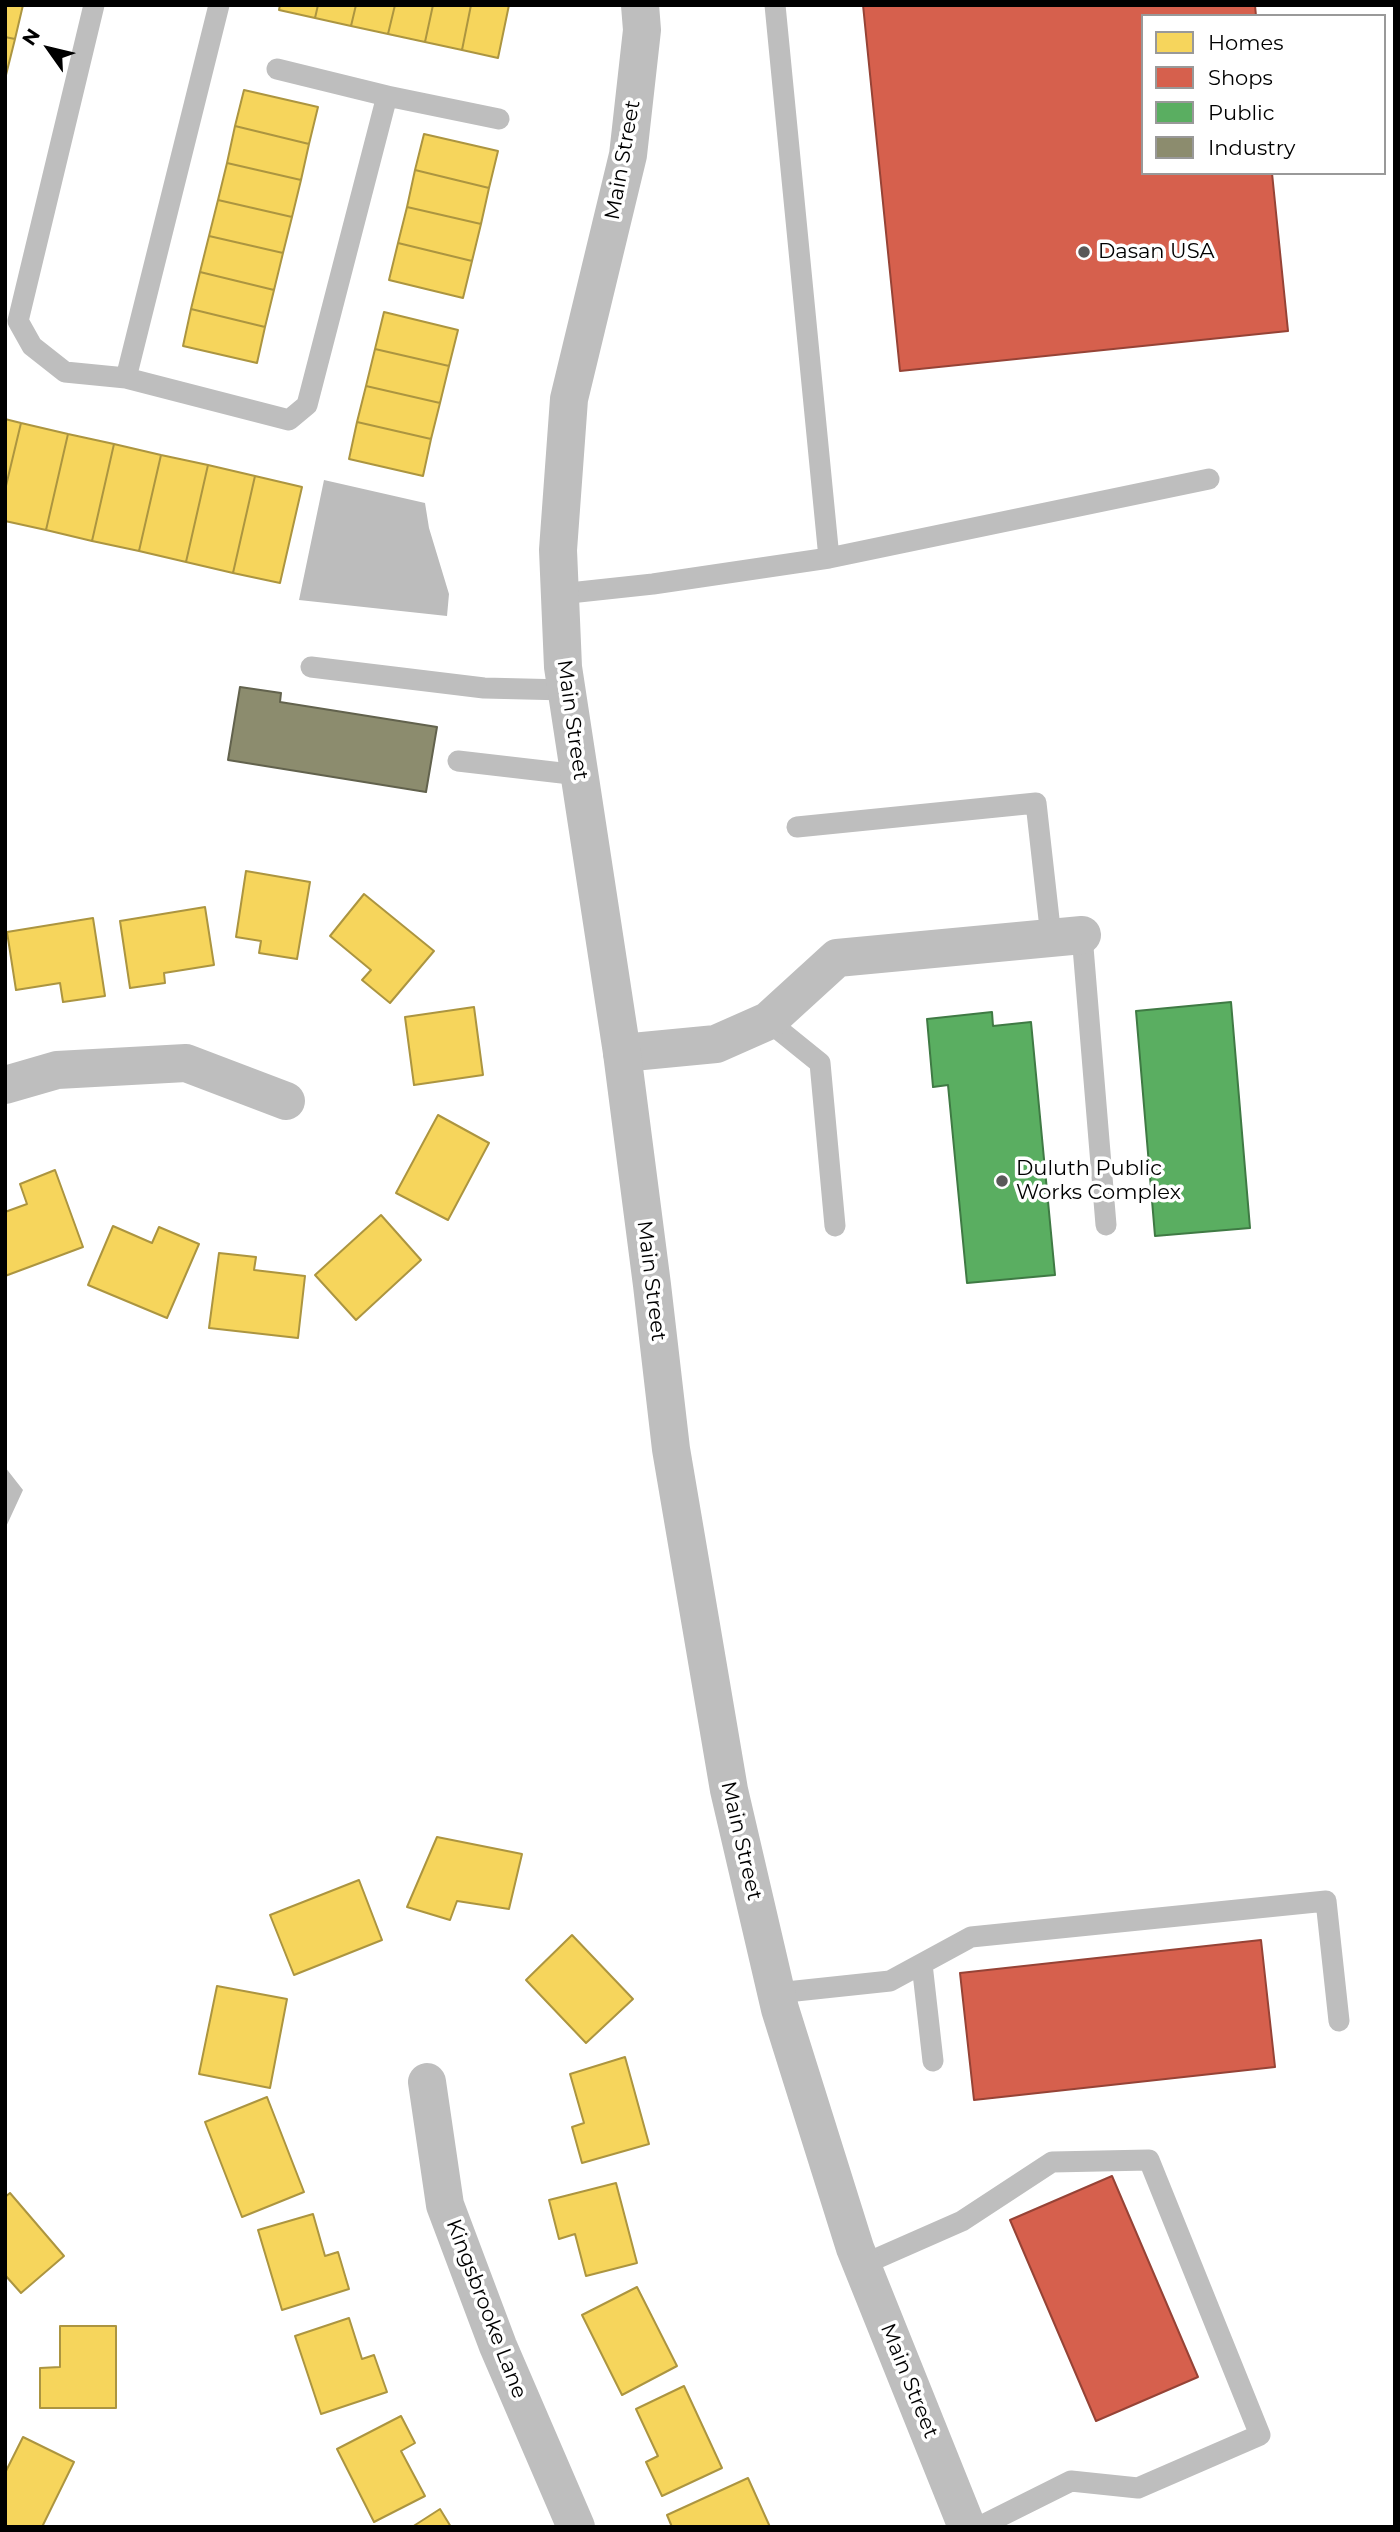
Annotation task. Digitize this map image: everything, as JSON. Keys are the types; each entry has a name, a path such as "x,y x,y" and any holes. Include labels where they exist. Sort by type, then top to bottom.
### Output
{"street":[{"name":"Main Street","path":"640,5 642,30 628,155 569,399 558,550 563,667 622,1052 671,1449 729,1790 777,1993 862,2265 967,2527"},
{"path":"622,1052 716,1044 768,1021 836,958 1067,936"},
{"path":"5,1085 57,1070 186,1063 285,1101"},
{"name":"Kingsbrooke Lane","path":"427,2082 445,2205 498,2346 576,2527"}],"lane":[{"path":"94,5 18,321 32,346 65,372 126,379 289,421 307,405 387,96"},
{"path":"126,379 219,5"},
{"path":"775,5 829,558"},
{"path":"277,69 387,96 499,119"},
{"path":"560,594 653,584 829,558 1209,479"},
{"path":"311,667 484,688 566,690"},
{"path":"458,761 579,775"},
{"path":"797,827 1036,803 1067,936 1105,1225"},
{"path":"768,1021 820,1063 835,1226"},
{"path":"777,1993 890,1981 971,1937 1326,1901 1339,2021"},
{"path":"922,1964 933,2061"},
{"path":"862,2265 962,2221 1052,2162 1149,2160 1260,2435 1138,2488 1071,2481 979,2527"}],"shaded area":[{"path":"324,480 425,503 429,528 449,594 447,616 299,600"},
{"path":"5,1467 23,1490 5,1529"}],"building: Homes":[{"path":"5,5 23,5 15,39 5,37"},
{"path":"280,5 318,5 315,18 279,10"},
{"path":"318,5 356,5 351,26 315,18"},
{"path":"356,5 395,5 388,34 351,26"},
{"path":"395,5 433,5 425,42 388,34"},
{"path":"433,5 471,5 462,50 425,42"},
{"path":"471,5 509,5 498,58 462,50"},
{"path":"5,37 15,39 5,79"},
{"path":"244,90 318,107 309,144 235,126"},
{"path":"235,126 309,144 301,180 227,163"},
{"path":"424,134 498,151 489,188 415,170"},
{"path":"227,163 301,180 292,217 218,200"},
{"path":"415,170 489,188 481,224 407,207"},
{"path":"218,200 292,217 283,253 209,236"},
{"path":"407,207 481,224 472,261 398,243"},
{"path":"209,236 283,253 274,290 200,272"},
{"path":"398,243 472,261 463,298 389,280"},
{"path":"200,272 274,290 265,327 191,309"},
{"path":"191,309 265,327 257,363 183,346"},
{"path":"384,312 458,330 449,366 375,349"},
{"path":"375,349 449,366 440,403 366,386"},
{"path":"366,386 440,403 431,439 357,422"},
{"path":"5,419 21,423 5,490"},
{"path":"357,422 431,439 423,476 349,459"},
{"path":"21,423 68,434 46,530 5,521 5,490"},
{"path":"68,434 114,444 92,541 46,530"},
{"path":"114,444 161,455 139,551 92,541"},
{"path":"161,455 208,465 186,562 139,551"},
{"path":"208,465 255,476 233,573 186,562"},
{"path":"255,476 302,487 280,583 233,573"},
{"path":"246,871 310,882 297,959 259,953 261,941 236,937"},
{"path":"364,894 434,951 390,1003 362,980 371,970 330,936"},
{"path":"205,907 214,965 164,973 165,983 130,988 120,921"},
{"path":"93,918 105,996 63,1002 60,983 16,990 7,932"},
{"path":"474,1007 483,1075 414,1085 405,1017"},
{"path":"438,1115 489,1143 448,1220 396,1193"},
{"path":"55,1170 83,1247 5,1276 5,1212 27,1204 20,1184"},
{"path":"381,1215 421,1260 356,1320 315,1275"},
{"path":"113,1226 152,1243 159,1227 199,1244 167,1318 88,1285"},
{"path":"219,1253 256,1257 254,1270 305,1276 298,1338 209,1328"},
{"path":"437,1837 522,1854 509,1909 457,1901 450,1920 407,1907"},
{"path":"359,1880 382,1940 294,1975 270,1915"},
{"path":"572,1935 633,1999 586,2043 526,1980"},
{"path":"217,1986 287,1999 270,2088 199,2074"},
{"path":"625,2057 649,2144 582,2163 572,2127 584,2123 570,2074"},
{"path":"267,2097 304,2192 242,2217 205,2122"},
{"path":"616,2183 637,2263 586,2276 575,2234 559,2239 549,2200"},
{"path":"10,2193 64,2256 21,2293 5,2275 5,2197"},
{"path":"313,2214 325,2256 338,2252 349,2289 282,2310 258,2230"},
{"path":"637,2287 677,2366 622,2395 582,2315"},
{"path":"349,2318 362,2359 374,2355 387,2392 321,2414 295,2336"},
{"path":"60,2326 116,2326 116,2408 40,2408 40,2368 60,2367"},
{"path":"684,2386 722,2468 662,2496 646,2462 658,2456 636,2409"},
{"path":"401,2416 415,2443 401,2451 425,2496 374,2522 337,2449"},
{"path":"23,2437 74,2462 42,2527 5,2526 5,2473"},
{"path":"748,2478 770,2527 672,2527 667,2515"},
{"path":"440,2509 451,2527 412,2527"}],"building: Shops":[{"name":"Dasan USA","path":"863,5 1255,5 1256,14 1141,14 1141,175 1272,175 1288,331 900,371"},
{"path":"1261,1940 1275,2067 974,2100 960,1973"},
{"path":"1112,2176 1198,2377 1096,2421 1010,2220"}],"building: Public":[{"name":"Duluth Public Works Complex","path":"1231,1002 1250,1228 1155,1236 1136,1011"},
{"name":"Duluth Public Works Complex","path":"992,1012 993,1026 1031,1022 1055,1275 967,1283 948,1085 933,1087 927,1019"}],"building: Industry":[{"path":"240,687 281,693 280,702 437,727 426,792 228,760"}],"place":[{"name":"Dasan USA","path":"1084,252"},
{"name":"Duluth Public Works Complex","path":"1002,1181"}]}
